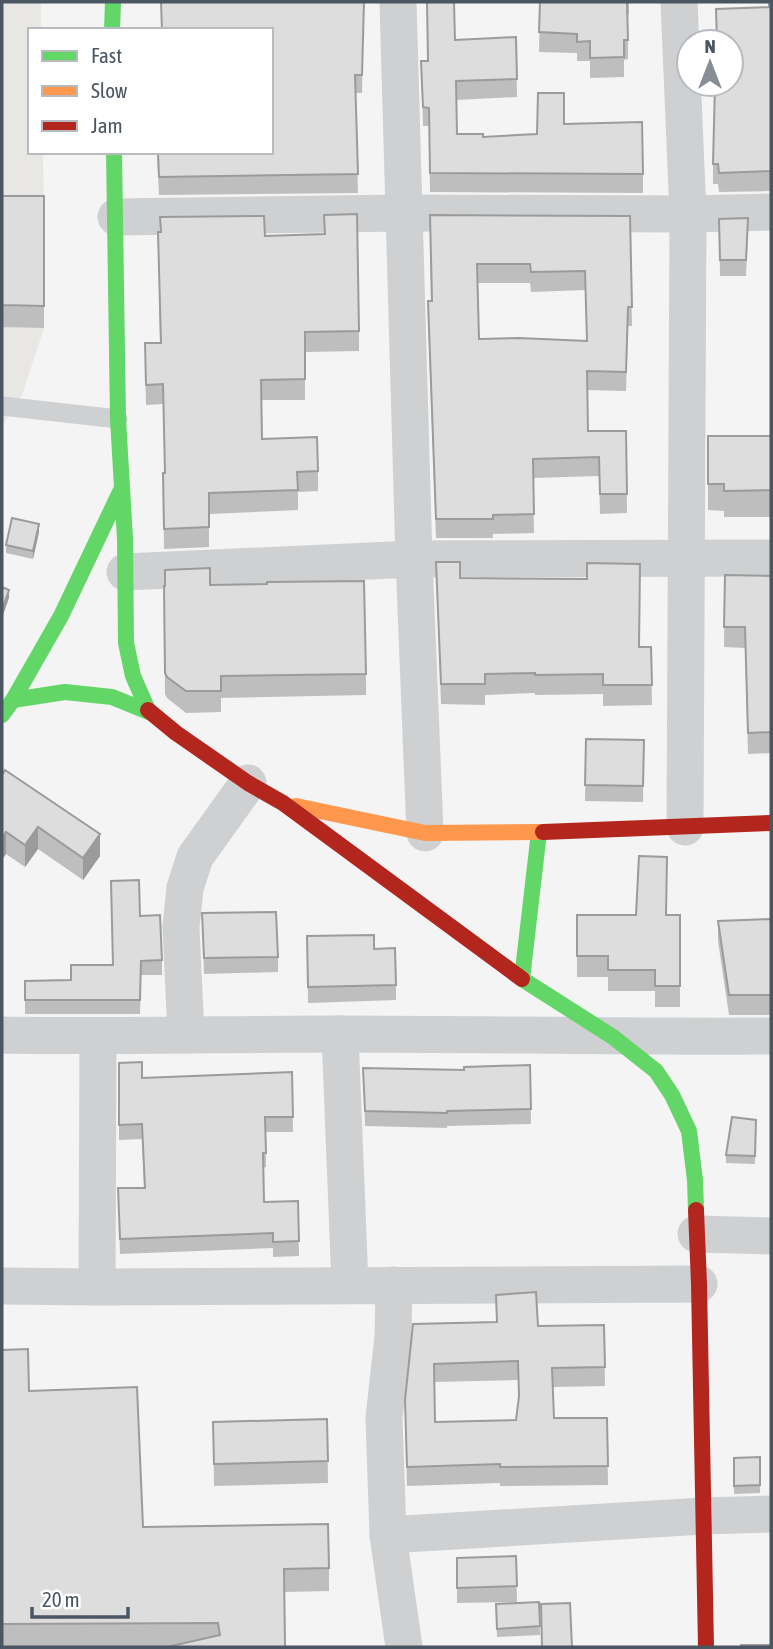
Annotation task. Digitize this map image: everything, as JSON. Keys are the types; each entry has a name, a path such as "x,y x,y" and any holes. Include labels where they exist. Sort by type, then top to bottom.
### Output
{"main road":[{"path":"112,28 113,2"},
{"path":"114,154 118,419 125,539 126,643 133,676 149,712"},
{"path":"2,715 61,616 121,490"},
{"path":"13,700 65,692 112,697 149,712 248,783 283,803 522,979 613,1037 656,1071 689,1131 695,1180 706,1647"},
{"path":"283,803 425,833 539,832 771,823"},
{"path":"522,979 539,832"}],"street":[{"path":"398,2 425,833"},
{"path":"679,2 688,214 685,827"},
{"path":"116,217 771,212"},
{"path":"125,572 414,559 771,558"},
{"path":"186,1035 181,927 185,888 195,857 248,783"},
{"path":"340,1034 350,1285"},
{"path":"2,1035 771,1036"},
{"path":"97,1287 98,1037"},
{"path":"696,1234 771,1236"},
{"path":"2,1286 699,1283"},
{"path":"394,1285 393,1336 384,1418 388,1535 404,1647"},
{"path":"388,1535 771,1514"}],"lane":[{"path":"2,406 118,419"}],"shaded area":[{"path":"2,2 41,2 41,28 28,28 28,154 43,154 44,328 22,395 2,426"}],"building":[{"path":"161,2 364,2 362,75 355,75 358,174 159,177 158,154 273,154 273,28 162,28"},
{"path":"427,2 454,2 455,40 516,37 517,79 456,81 457,134 483,134 483,137 537,134 538,93 564,93 564,124 642,122 643,174 430,173 429,108 423,107 421,61 428,61"},
{"path":"540,2 627,2 628,40 624,40 624,57 590,58 590,41 577,42 577,34 539,32"},
{"path":"771,2 771,171 719,173 718,164 713,164 715,98 745,98 745,28 717,28 716,9 769,7"},
{"path":"2,196 44,196 44,306 2,305"},
{"path":"357,214 359,331 305,332 305,379 261,380 262,439 317,437 318,471 297,472 298,490 209,493 209,527 164,529 163,384 146,385 145,343 161,343 158,232 161,232 160,217 264,216 265,236 325,234 324,215"},
{"path":"430,215 630,216 632,307 628,307 626,372 587,371 588,431 626,431 627,494 600,494 599,457 533,459 534,514 493,515 493,519 436,519 428,301 432,301","holes":["477,264 530,264 531,272 585,271 587,341 479,339"]},
{"path":"748,218 746,260 720,260 719,219"},
{"path":"708,436 771,436 771,490 724,491 724,484 708,484"},
{"path":"12,518 39,524 33,551 6,545"},
{"path":"436,562 460,562 460,578 587,579 587,563 640,564 639,647 651,647 652,685 603,685 603,674 535,673 485,674 485,684 441,684"},
{"path":"210,568 210,585 364,581 366,674 221,676 221,691 186,691 165,673 165,570"},
{"path":"725,575 771,576 771,732 748,733 745,627 724,627"},
{"path":"2,587 9,590 2,610"},
{"path":"586,739 644,740 643,786 585,785"},
{"path":"5,770 100,834 83,858 38,827 25,845 6,832 2,838 2,775"},
{"path":"639,856 667,857 666,915 680,915 680,986 655,986 655,970 608,970 608,956 577,956 577,915 636,915"},
{"path":"139,880 140,916 160,915 162,960 141,961 140,1000 25,1000 25,981 71,980 71,965 113,965 111,881"},
{"path":"276,912 278,957 204,958 202,913"},
{"path":"771,919 771,995 729,995 718,921"},
{"path":"374,935 374,949 395,948 396,985 308,987 307,936"},
{"path":"142,1062 142,1078 292,1072 293,1117 265,1117 264,1202 298,1201 299,1241 273,1242 273,1233 120,1239 118,1188 145,1188 142,1124 119,1125 119,1063"},
{"path":"530,1065 531,1109 447,1113 365,1111 363,1068 464,1070 464,1067"},
{"path":"732,1117 756,1120 755,1156 726,1155"},
{"path":"536,1292 538,1326 604,1325 605,1367 552,1368 554,1418 607,1418 608,1466 500,1467 500,1464 407,1467 405,1400 413,1324 497,1322 496,1295","holes":["518,1361 519,1396 516,1420 435,1422 434,1364"]},
{"path":"28,1349 29,1391 137,1387 143,1527 328,1524 329,1568 284,1569 285,1647 167,1647 220,1635 218,1623 2,1624 2,1350"},
{"path":"327,1419 328,1461 214,1464 213,1422"},
{"path":"760,1457 760,1485 734,1486 734,1458"},
{"path":"516,1556 517,1586 457,1588 457,1558"},
{"path":"539,1602 540,1626 497,1629 496,1604"},
{"path":"570,1603 572,1647 542,1647 541,1604"},
{"path":"771,1645 771,1647 741,1647"}],"traffic: fast":[{"path":"112,28 113,2"},
{"path":"114,154 118,419 125,539 126,643 133,676 148,710"},
{"path":"2,715 61,616 120,492"},
{"path":"13,700 65,692 112,697 149,712"},
{"path":"543,832 539,832 522,979 613,1037 656,1071 672,1095 689,1131 696,1210"}],"traffic: slow":[{"path":"296,806 425,833 539,832"}],"traffic: jam":[{"path":"148,710 248,783 283,803 522,979"},
{"path":"543,832 771,823"},
{"path":"696,1210 706,1647"}]}
